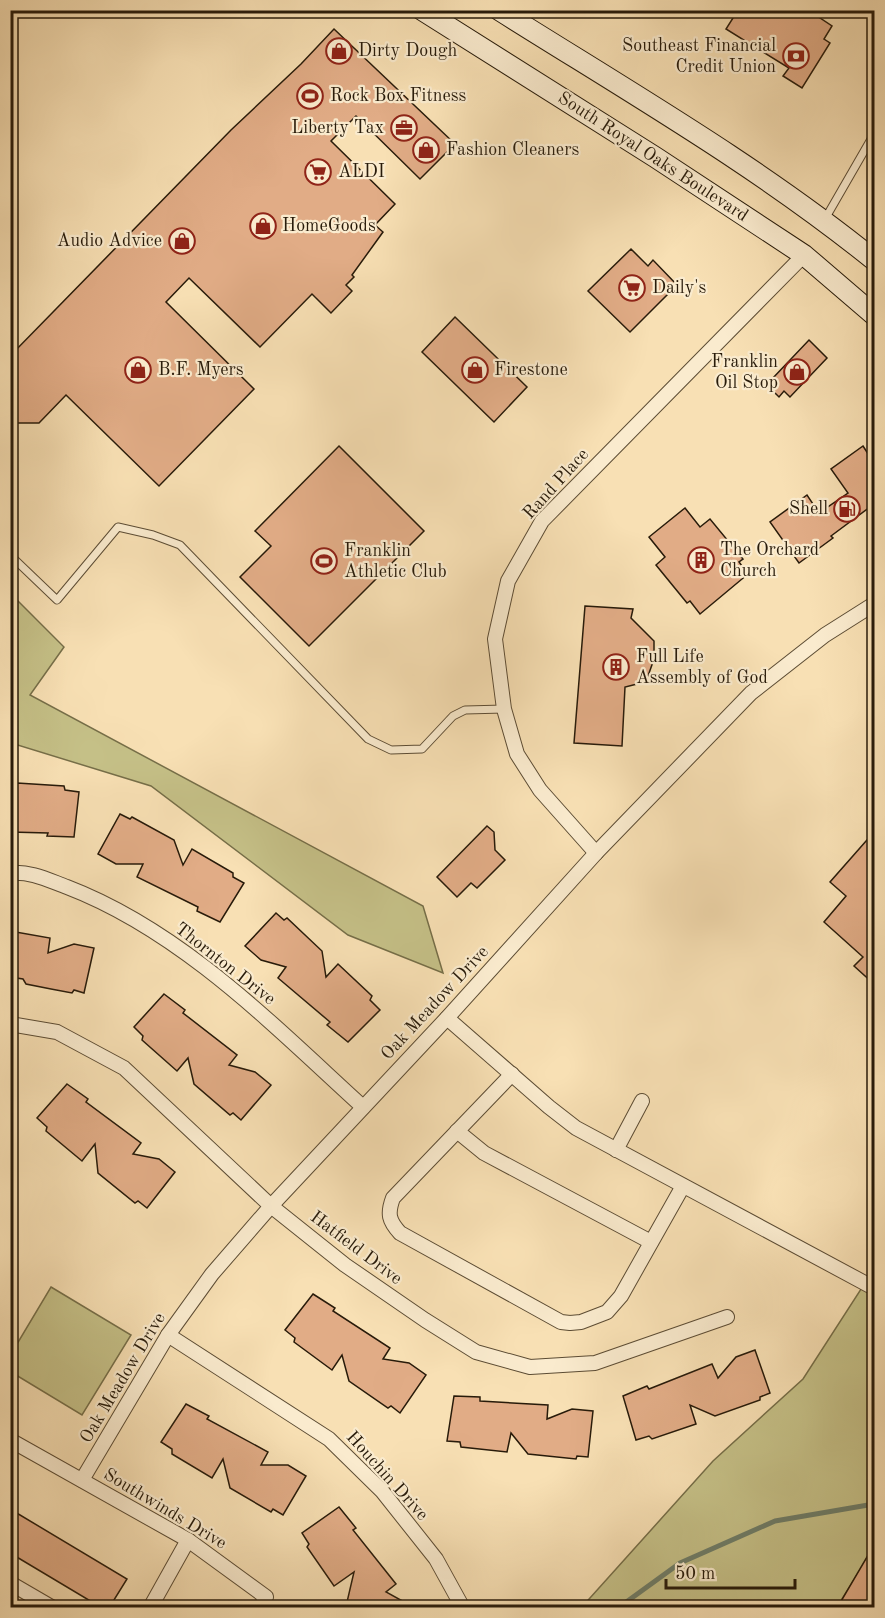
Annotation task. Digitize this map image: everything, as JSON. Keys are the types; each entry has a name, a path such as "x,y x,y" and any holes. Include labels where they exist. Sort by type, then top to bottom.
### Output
{"main road":[{"name":"South Royal Oaks Boulevard","path":"422,10 655,157 804,255 874,315"},
{"path":"499,10 825,219 874,260"}],"street":[{"name":"Rand Place","path":"596,853 540,790 517,754 504,709 495,639 508,581 542,521 804,255"},
{"name":"Oak Meadow Drive","path":"82,1480 168,1335 212,1274 271,1206 447,1018 596,853 751,693 825,635 874,604"},
{"name":"Thornton Drive","path":"10,873 27,872 92,896 175,944 250,1004 363,1107"},
{"path":"447,1018 576,1128 874,1288"},
{"name":"Hatfield Drive","path":"10,1024 57,1032 124,1068 271,1206 345,1265 476,1352 530,1367 595,1363 727,1317"},
{"path":"512,1074 393,1198 388,1215 400,1233 561,1322 581,1322 607,1312 621,1296 683,1186"},
{"path":"616,1150 642,1101"},
{"path":"457,1131 484,1154 651,1242"},
{"name":"Houchin Drive","path":"168,1335 329,1439 382,1491 436,1559 463,1608"},
{"name":"Southwinds Drive","path":"10,1440 188,1540 263,1602"},
{"path":"150,1608 188,1540"},
{"path":"10,1583 53,1608"}],"lane":[{"path":"825,219 874,134"},
{"path":"10,555 57,600 118,527 153,535 180,545 368,739 391,750 422,749 453,716 465,710 504,709"}],"shaded area":[{"path":"11,594 64,647 30,695 423,906 443,973 348,935 151,786 11,743"},
{"path":"874,1269 874,1548 837,1607 581,1608 713,1461 803,1379"},
{"path":"51,1287 131,1335 82,1415 11,1372 11,1354"}],"building":[{"name":"Southeast Financial Credit Union","path":"738,10 808,10 832,26 824,39 830,43 802,88 783,76 789,68 726,29"},
{"path":"334,29 455,144 420,179 356,116 331,141 395,204 375,225 383,232 352,275 354,277 346,285 352,291 331,313 312,294 260,347 189,278 166,302 254,389 159,486 66,395 39,423 10,423 10,356 231,130 301,64"},
{"name":"Daily's","path":"631,249 648,266 653,260 677,285 630,332 588,291"},
{"name":"Firestone","path":"455,317 527,387 494,422 422,352"},
{"name":"Franklin Oil Stop","path":"809,340 827,358 790,397 784,391 779,397 769,387 775,382 772,379"},
{"name":"Franklin Athletic Club","path":"339,446 424,531 309,646 240,577 271,546 255,531"},
{"name":"Shell","path":"863,446 874,463 874,504 799,563 770,522 807,495 819,513 848,493 831,469"},
{"name":"The Orchard Church","path":"685,508 700,527 710,519 743,559 739,562 748,574 700,614 690,601 687,603 656,565 665,557 649,537"},
{"name":"Full Life Assembly of God","path":"585,606 633,609 631,618 654,641 654,659 648,676 637,684 625,687 622,746 574,743"},
{"path":"17,783 64,786 65,790 79,792 74,837 47,836 48,833 10,832 10,787 17,787"},
{"path":"120,814 130,819 132,817 174,840 183,865 192,849 233,873 233,877 244,883 220,922 197,911 198,907 137,877 143,864 116,864 98,854"},
{"path":"487,826 494,832 495,850 505,860 477,888 471,883 457,897 437,877"},
{"path":"874,832 874,984 854,966 863,957 824,922 846,896 830,882"},
{"path":"276,913 284,920 287,918 322,951 326,977 338,964 372,996 370,1000 380,1010 348,1042 327,1025 330,1022 278,978 286,967 261,960 245,946"},
{"path":"10,931 50,938 48,953 74,944 94,948 84,993 74,990 72,993 26,984 23,979 10,977"},
{"path":"164,994 185,1010 183,1013 237,1055 229,1065 255,1072 271,1085 241,1120 233,1113 230,1115 194,1084 188,1058 177,1071 142,1040 143,1036 134,1027"},
{"path":"67,1084 88,1099 86,1102 141,1143 133,1154 159,1159 175,1172 147,1208 138,1201 135,1203 98,1173 95,1144 82,1161 46,1131 47,1127 37,1118"},
{"path":"313,1294 335,1308 333,1311 390,1348 383,1359 409,1363 426,1375 400,1413 391,1406 388,1408 349,1381 342,1355 332,1370 294,1342 295,1338 285,1330"},
{"path":"755,1350 770,1393 760,1397 760,1400 715,1416 690,1405 696,1424 652,1439 649,1436 636,1440 623,1396 647,1386 649,1389 712,1364 718,1378 736,1357"},
{"path":"454,1396 480,1397 480,1401 548,1405 547,1419 572,1409 593,1411 588,1457 577,1456 576,1459 528,1454 511,1433 507,1452 461,1447 460,1442 447,1441"},
{"path":"186,1404 209,1416 207,1419 268,1452 261,1465 288,1465 306,1476 283,1515 273,1509 271,1512 230,1488 223,1459 212,1478 172,1454 172,1449 161,1442"},
{"path":"339,1507 356,1528 353,1530 396,1584 386,1592 415,1608 351,1608 347,1602 354,1572 334,1586 307,1547 309,1544 302,1533"},
{"path":"10,1509 127,1579 109,1608 102,1608 10,1553"},
{"path":"874,1545 874,1608 837,1608"}],"waterway":[{"path":"618,1608 680,1563 775,1521 874,1504"}],"place":[{"name":"Dirty Dough","path":"339,51"},
{"name":"Southeast Financial Credit Union","path":"796,56"},
{"name":"Rock Box Fitness","path":"310,96"},
{"name":"Liberty Tax","path":"404,128"},
{"name":"Fashion Cleaners","path":"426,150"},
{"name":"ALDI","path":"318,172"},
{"name":"HomeGoods","path":"263,226"},
{"name":"Audio Advice","path":"182,241"},
{"name":"Daily's","path":"632,288"},
{"name":"B.F. Myers","path":"138,370"},
{"name":"Firestone","path":"475,370"},
{"name":"Franklin Oil Stop","path":"797,372"},
{"name":"Shell","path":"847,509"},
{"name":"The Orchard Church","path":"701,560"},
{"name":"Franklin Athletic Club","path":"324,561"},
{"name":"Full Life Assembly of God","path":"616,667"}]}
